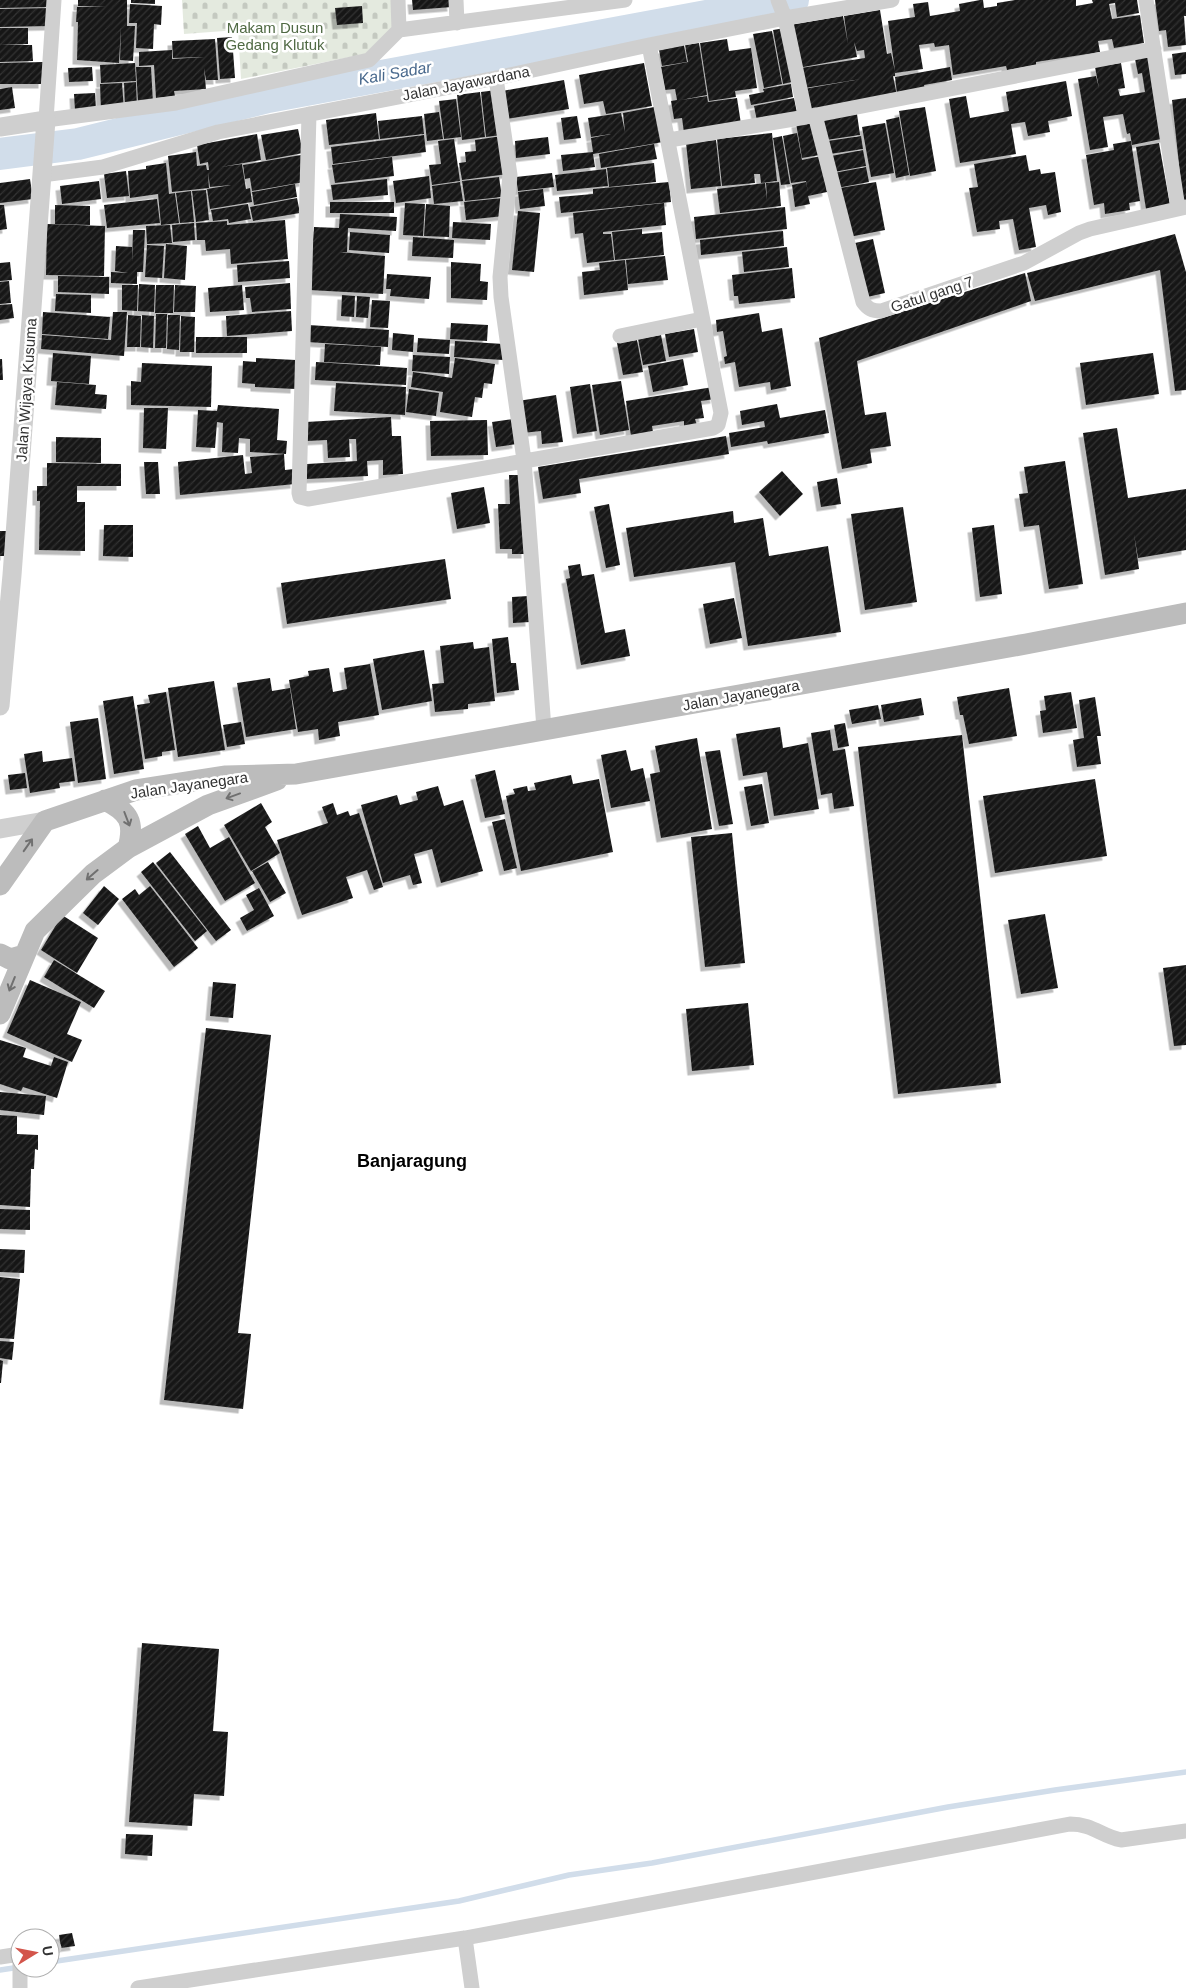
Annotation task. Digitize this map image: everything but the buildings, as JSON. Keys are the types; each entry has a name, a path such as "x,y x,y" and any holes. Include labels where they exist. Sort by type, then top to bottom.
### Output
{"main road":[{"name":"Jalan Jayanegara","path":"45,821 136,790 226,776 296,774 958,656 1186,613"},
{"name":"Jalan Jayanegara","path":"0,1014 35,931 93,874 128,848 208,805 296,774"},
{"path":"105,800 123,810 128,817 131,835 128,848"},
{"path":"0,884 45,821"},
{"path":"0,954 10,959 24,955"}],"street":[{"path":"46,124 54,0"},
{"path":"398,0 400,30"},
{"path":"456,0 457,23"},
{"path":"0,128 46,124 176,103 368,60 400,30 625,0"},
{"name":"Jalan Jayawardana","path":"42,175 104,167 211,134 496,78 649,45 781,9 892,0"},
{"path":"1146,0 1182,207"},
{"path":"781,9 811,116"},
{"path":"309,114 300,497 308,500 524,460 713,428 718,425 721,413 649,45"},
{"path":"669,140 811,116 1154,49"},
{"path":"496,78 510,175 500,277 501,297 524,460 544,729"},
{"name":"Gatul gang 7","path":"811,116 862,302 868,309 874,311 881,311 1024,263 1079,233 1182,207"},
{"name":"Jalan Wijaya Kusuma","path":"0,706 6,575 46,124"},
{"path":"620,336 702,319"},
{"path":"0,829 45,821"},
{"path":"138,1988 465,1938 1070,1824 1088,1825 1121,1840 1186,1831"},
{"path":"465,1938 472,1988"}],"green space":[{"name":"Makam Dusun Gedang Klutuk","path":"182,0 392,0 394,26 365,54 241,79 238,30 184,34"}],"waterway":[{"name":"Kali Sadar","path":"0,154 78,144 268,97 793,0"},
{"path":"60,1961 459,1901 569,1875 652,1863 948,1807 1186,1772"},
{"path":"0,1970 10,1968"}],"district":[{"name":"Banjaragung","path":"412,1161"}]}
